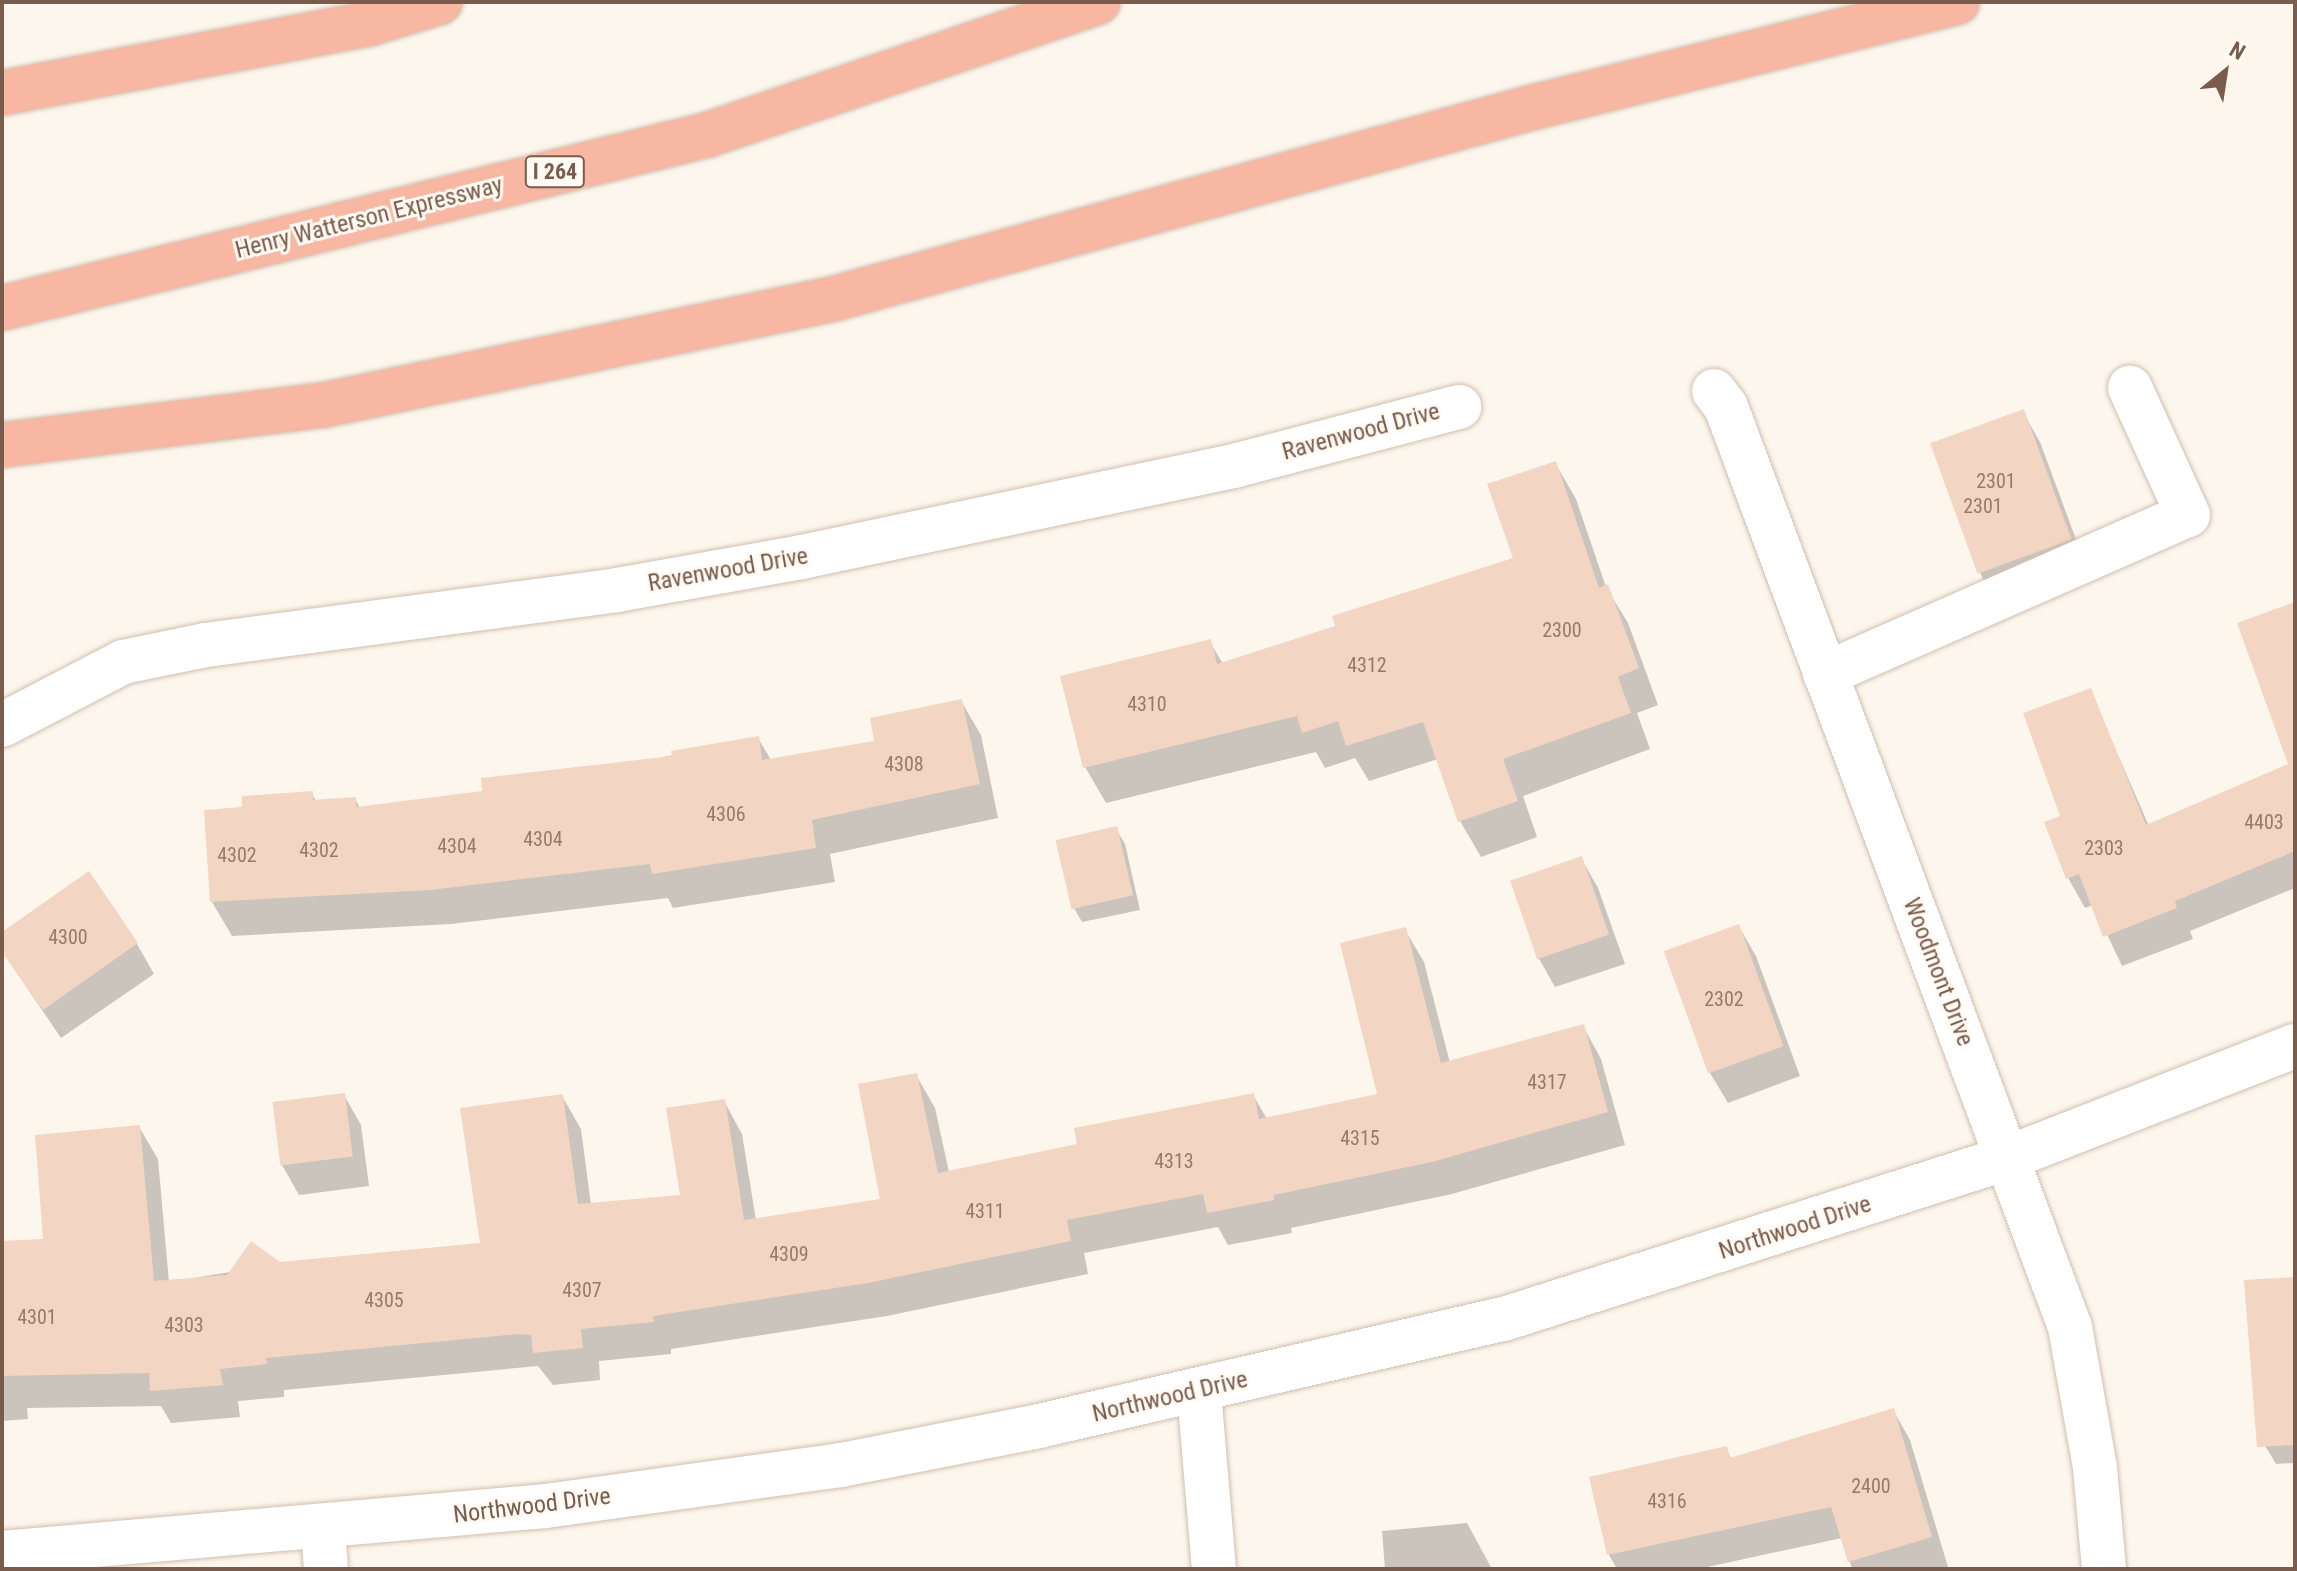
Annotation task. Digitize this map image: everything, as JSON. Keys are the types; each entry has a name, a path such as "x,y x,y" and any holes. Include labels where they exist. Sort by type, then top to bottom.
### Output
{"highway":[{"path":"2,93 371,23 440,2"},
{"name":"Henry Watterson Expressway","path":"2,308 707,135 1098,2"},
{"path":"2,445 324,405 833,299 1530,108 1957,2"}],"street":[{"path":"1825,674 2188,515 2130,388"},
{"name":"Woodmont Drive","path":"1714,391 1726,407 2010,1157 2070,1327 2095,1468 2104,1569"},
{"name":"Ravenwood Drive","path":"2,725 123,662 206,645 617,590 802,557 1234,466 1459,407"},
{"name":"Northwood Drive","path":"2,1553 324,1548 546,1506 841,1465 1199,1391 1504,1319 2010,1157 2295,1046"},
{"path":"1199,1391 1214,1569"}],"building":[{"path":"2024,409 2072,540 1978,574 1930,443"},
{"path":"1556,461 1599,588 1608,584 1639,668 1618,677 1631,713 1503,759 1518,801 1458,822 1423,722 1346,746 1338,721 1302,733 1297,716 1083,768 1060,676 1211,639 1217,664 1335,626 1332,616 1513,558 1487,484"},
{"path":"2295,602 2295,851 2175,901 2177,908 2103,937 2079,874 2066,879 2044,822 2060,816 2023,713 2091,688 2146,825 2288,764 2237,623"},
{"path":"962,699 980,784 812,820 816,848 652,874 650,864 430,890 210,902 204,810 242,807 242,796 313,791 313,800 356,797 356,807 482,791 481,778 672,756 671,751 759,736 762,760 874,741 870,718"},
{"path":"1117,826 1133,895 1072,909 1056,840"},
{"path":"1582,856 1609,934 1537,959 1510,881"},
{"path":"89,871 138,943 43,1010 2,952 2,932"},
{"path":"1739,924 1783,1046 1708,1074 1664,951"},
{"path":"1406,927 1441,1063 1584,1024 1608,1112 1432,1162 1274,1195 1274,1200 1207,1213 1203,1194 1067,1220 1071,1241 868,1283 653,1316 654,1322 581,1329 583,1348 533,1353 531,1335 518,1334 266,1358 267,1364 220,1369 223,1385 150,1391 149,1373 2,1376 2,1241 43,1239 35,1135 140,1125 154,1281 227,1275 251,1241 280,1262 480,1243 460,1108 563,1094 578,1204 680,1195 666,1108 725,1099 744,1220 880,1199 858,1084 917,1073 938,1173 1077,1144 1074,1128 1254,1093 1259,1119 1377,1094 1340,943"},
{"path":"345,1093 353,1157 280,1165 273,1102"},
{"path":"2295,1277 2295,1445 2257,1447 2244,1280"},
{"path":"1894,1408 1932,1537 1848,1562 1831,1507 1607,1555 1589,1477 1727,1446 1730,1458"}]}
